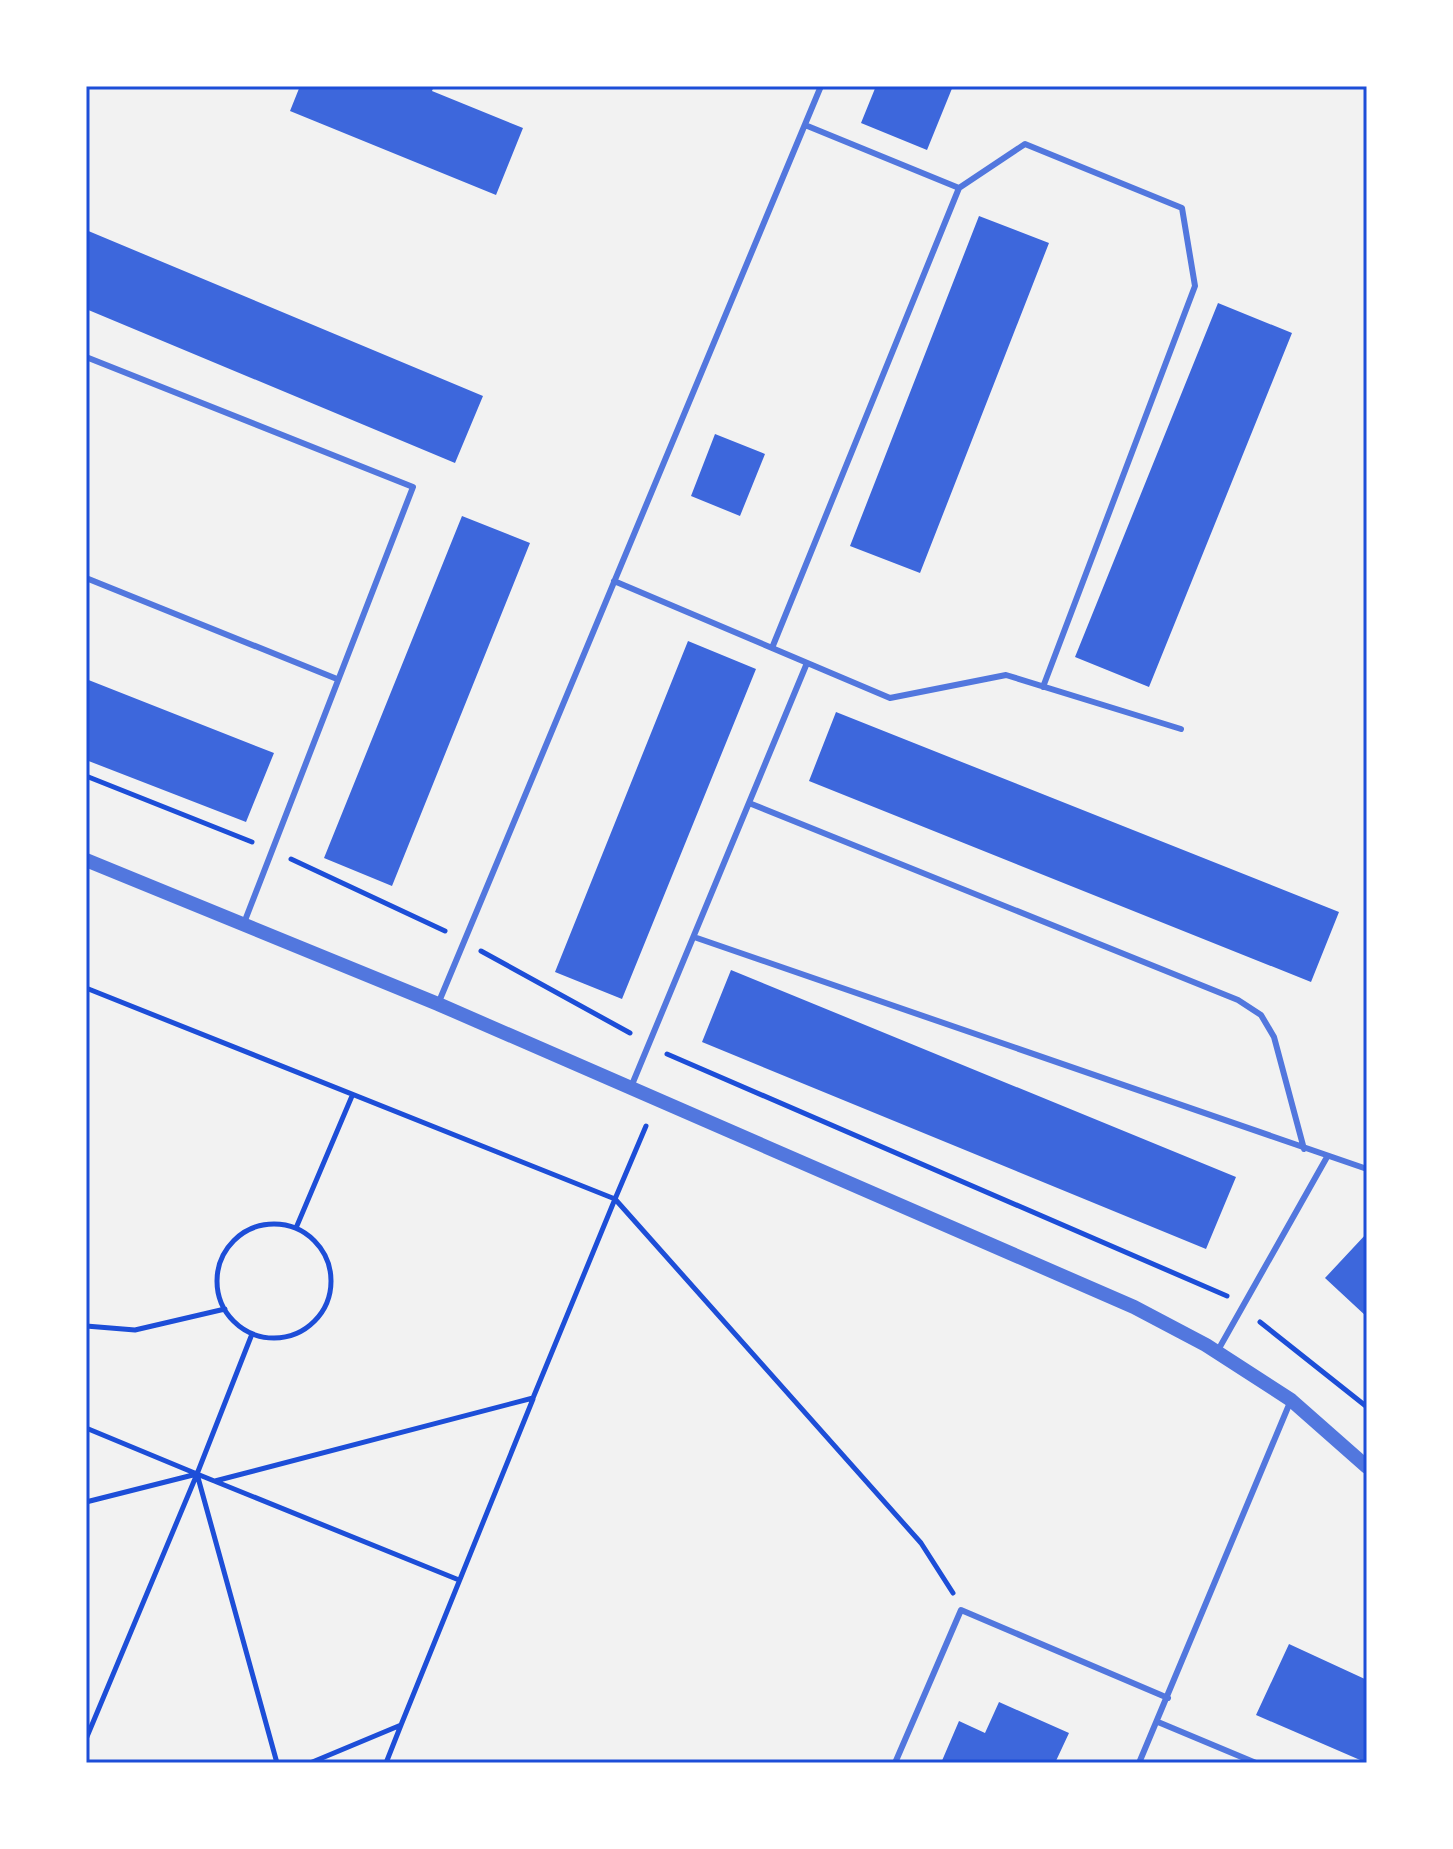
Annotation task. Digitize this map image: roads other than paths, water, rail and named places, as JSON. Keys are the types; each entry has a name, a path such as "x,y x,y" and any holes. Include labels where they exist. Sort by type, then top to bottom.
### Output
{"street":[{"path":"86,860 438,1004 1134,1307 1217,1352 1291,1400 1367,1467"}],"lane":[{"path":"438,1004 821,86"},
{"path":"805,125 959,188"},
{"path":"772,648 959,188 1025,144 1182,208 1195,286 1043,687"},
{"path":"86,357 413,487 244,923"},
{"path":"86,578 337,679"},
{"path":"614,581 890,698 1006,675 1181,729"},
{"path":"631,1087 807,663"},
{"path":"749,803 1238,1000 1261,1015 1274,1037 1304,1149"},
{"path":"694,937 1367,1169"},
{"path":"1217,1352 1327,1157"},
{"path":"1139,1763 1291,1400"},
{"path":"895,1763 961,1610 1168,1698"},
{"path":"1158,1722 1256,1763"}]}
